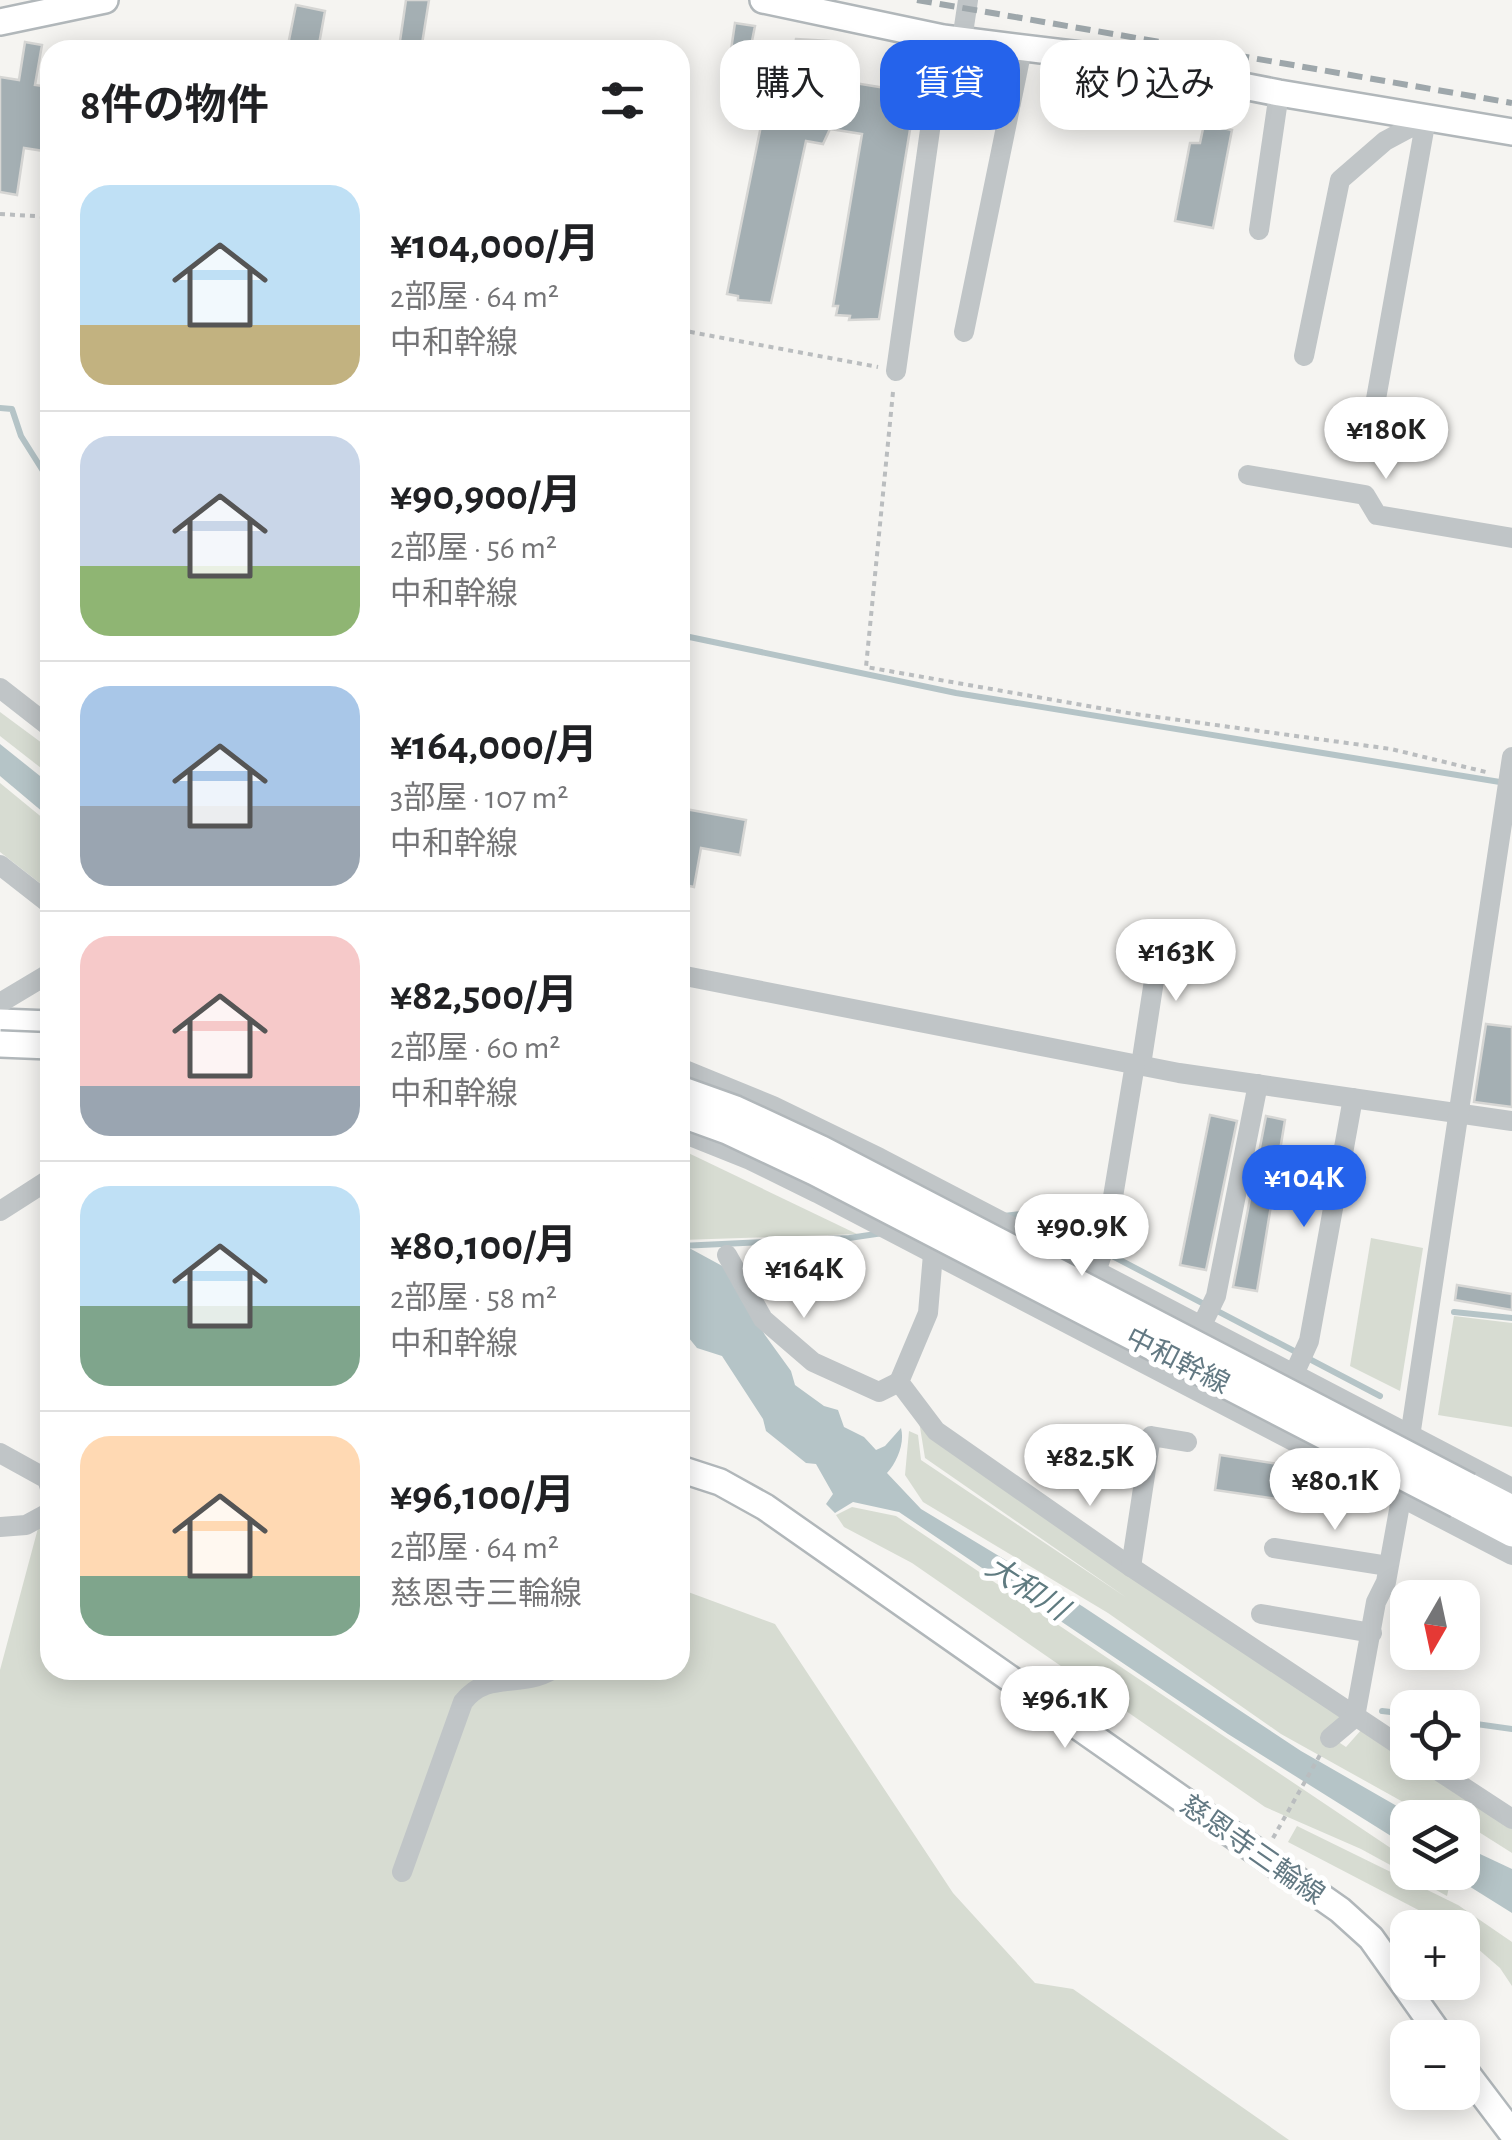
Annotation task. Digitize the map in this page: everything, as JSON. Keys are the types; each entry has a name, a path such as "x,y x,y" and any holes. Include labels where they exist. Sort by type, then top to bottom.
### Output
{"main road":[{"path":"0,22 105,0"},
{"path":"763,0 952,39 1089,56 1512,132"},
{"path":"0,1022 40,1024"},
{"path":"0,1035 40,1045"},
{"path":"0,1044 40,1046"},
{"name":"中和幹線","path":"690,1093 822,1149 1463,1495 1512,1534"},
{"name":"中和幹線","path":"690,1118 814,1172 1463,1495 1512,1508"},
{"name":"慈恩寺三輪線","path":"690,1472 720,1482 765,1507 1266,1850 1370,1938 1429,2020"},
{"path":"1480,2090 1512,2132"}],"street":[{"path":"896,371 952,39 968,0"},
{"path":"964,332 1022,49"},
{"path":"1259,230 1280,93"},
{"path":"1304,356 1340,180 1385,142 1426,119"},
{"path":"1376,399 1426,119"},
{"path":"1248,475 1365,496 1377,515 1512,538"},
{"path":"0,688 40,719"},
{"path":"1330,1738 1355,1717 1376,1602 1388,1566 1510,775"},
{"path":"0,866 40,896"},
{"path":"1096,1272 1105,1245 1160,935"},
{"path":"690,977 1138,1064 1512,1121"},
{"path":"0,1003 40,980"},
{"path":"690,1072 773,1106 880,1158 1512,1488"},
{"path":"1201,1327 1216,1296 1258,1084"},
{"path":"1294,1374 1308,1341 1354,1098"},
{"path":"690,1136 750,1160 1512,1555"},
{"path":"0,1212 40,1186"},
{"path":"727,1255 763,1318 813,1362 879,1392 899,1382 928,1314 934,1254"},
{"path":"899,1382 936,1432 1390,1740"},
{"path":"1130,1567 1151,1436 1187,1442"},
{"path":"0,1453 40,1475"},
{"path":"0,1527 26,1525 40,1517"},
{"path":"1274,1548 1388,1566"},
{"path":"1262,1614 1372,1633"},
{"path":"402,1872 463,1702 473,1689 485,1684 521,1680"},
{"path":"1452,1780 1512,1819"}],"path":[{"path":"0,214 40,216"},
{"path":"690,332 896,371 866,667 1128,713 1391,749 1510,775"},
{"path":"1266,1850 1330,1738"}],"shaded area":[{"path":"0,712 40,742 40,767 0,736"},
{"path":"0,783 40,816 40,883 0,852"},
{"path":"690,1154 857,1234 690,1240"},
{"path":"1371,1238 1423,1248 1400,1391 1350,1366"},
{"path":"1454,1316 1512,1323 1512,1427 1438,1415"},
{"path":"918,1415 1351,1722 1331,1737 1346,1747 1362,1729 1390,1748 1390,1780 1438,1780 1468,1800 1399,1800 1281,1734 1108,1613 923,1502 905,1475 909,1431 918,1435 921,1460 1127,1598 925,1458"},
{"path":"852,1507 896,1516 1390,1848 1390,1865 1265,1807 912,1563 844,1527 836,1515"},
{"path":"40,1521 40,1680 690,1680 690,1593 775,1624 953,1893 1035,1983 1073,1989 1289,2140 0,2140 0,1670"},
{"path":"1480,1808 1512,1829 1512,1853 1480,1833"},
{"path":"1297,1826 1390,1872 1390,1890 1427,1890 1465,1910 1418,1910 1288,1842"},
{"path":"1480,1920 1512,1942 1512,1986 1500,1968 1480,1951"}],"water":[{"path":"0,744 40,776 40,810 0,776"},
{"name":"大和川","path":"690,1248 726,1268 791,1371 795,1385 824,1406 838,1410 844,1427 864,1437 876,1450 901,1428 899,1452 887,1473 921,1509 1082,1606 1301,1751 1390,1802 1390,1835 1228,1734 899,1512 853,1502 835,1513 826,1504 833,1494 816,1464 806,1463 766,1431 763,1419 722,1356 697,1348 690,1339"},
{"path":"1480,1854 1512,1869 1512,1913 1475,1890 1480,1890"}],"building":[{"path":"406,0 429,0 423,40 400,40"},
{"path":"296,5 325,11 320,40 289,40"},
{"path":"735,23 755,26 752,40 732,40"},
{"path":"25,42 40,45 35,85 40,86 40,150 24,148 17,195 0,192 0,77 19,80"},
{"path":"860,84 880,87 880,130 910,130 879,319 849,320 850,316 836,315 838,306 833,306 862,134 836,130 860,130"},
{"path":"760,130 830,130 823,144 806,141 771,303 738,300 738,296 727,294"},
{"path":"1203,130 1232,130 1213,228 1175,221 1190,143 1200,143"},
{"path":"690,810 746,820 740,855 701,848 694,887 690,886"},
{"path":"1486,1024 1512,1027 1512,1107 1474,1102"},
{"path":"1210,1115 1237,1121 1206,1270 1180,1265"},
{"path":"1266,1116 1285,1120 1257,1291 1233,1287"},
{"path":"1457,1285 1512,1294 1512,1310 1455,1300"},
{"path":"1220,1455 1305,1468 1303,1482 1314,1482 1311,1504 1215,1490"}],"waterway":[{"path":"0,408 12,409 21,436 40,466"},
{"path":"690,637 956,693 1506,783"},
{"path":"1004,1216 1030,1213 1380,1396"},
{"path":"690,1246 883,1233"},
{"path":"1454,1312 1512,1318"},
{"path":"1382,1711 1390,1712"},
{"path":"1480,1725 1512,1729"}],"railway":[{"path":"917,0 1512,103"}]}
